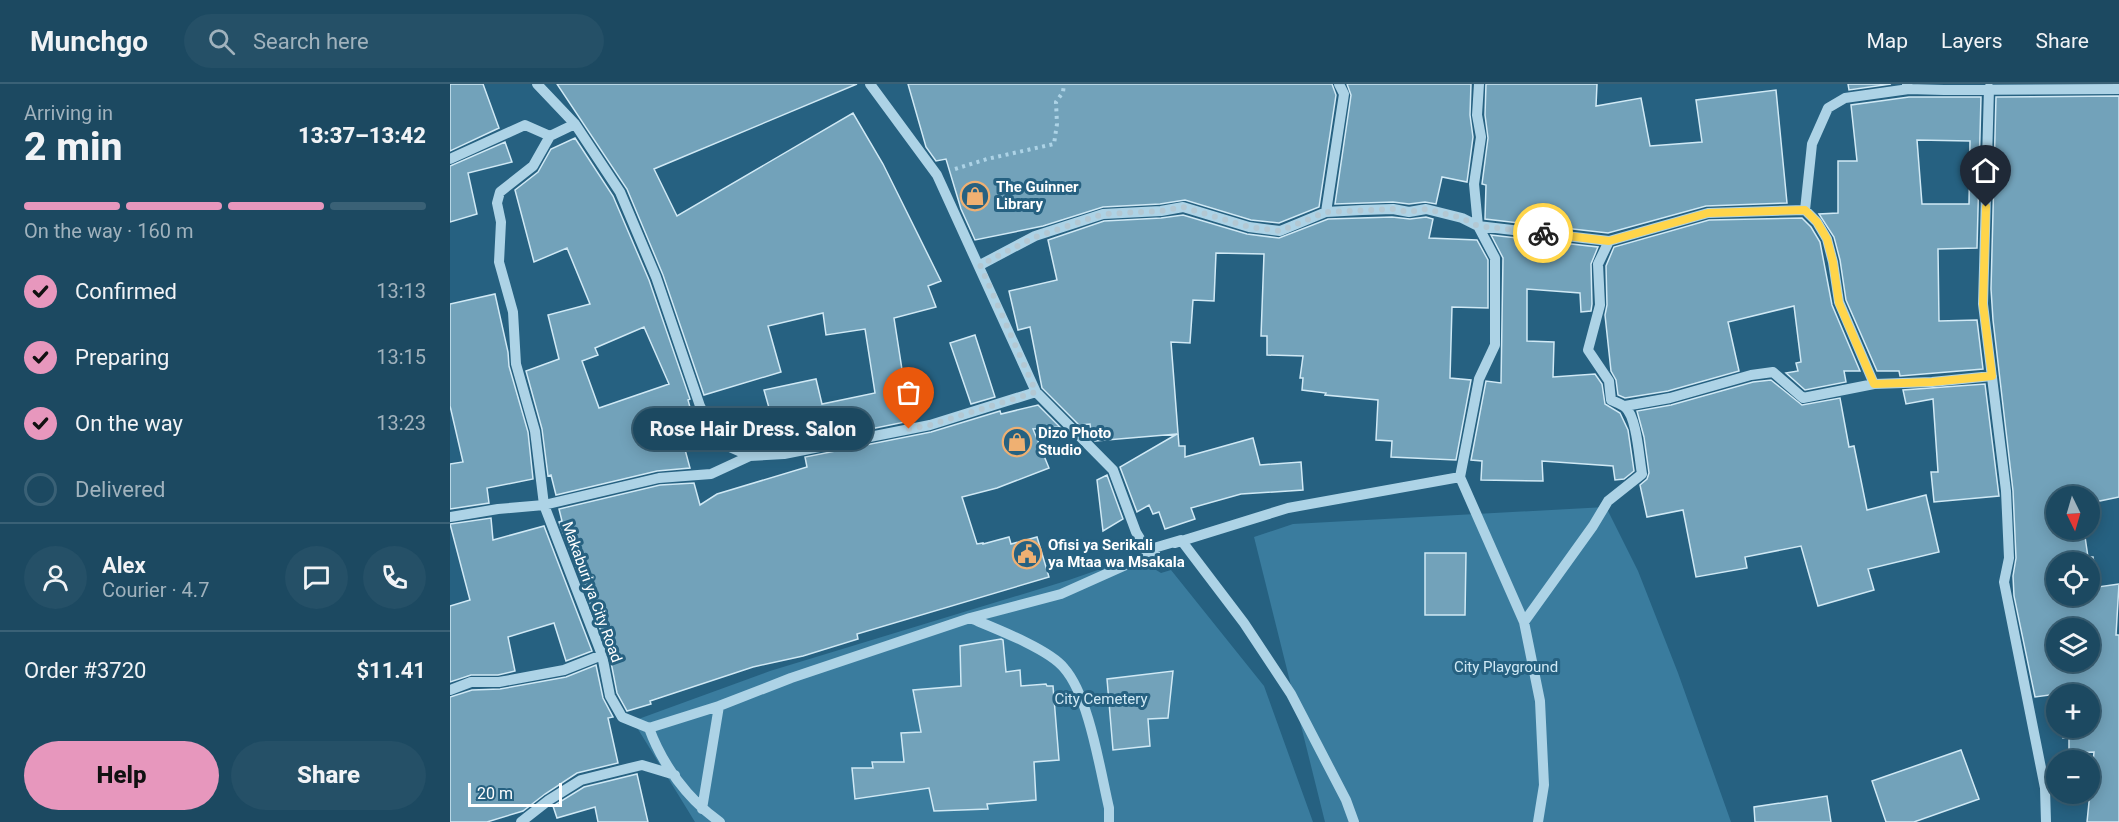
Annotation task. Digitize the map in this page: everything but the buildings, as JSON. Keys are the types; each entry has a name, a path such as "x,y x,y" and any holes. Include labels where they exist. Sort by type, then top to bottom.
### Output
{"street":[{"path":"537,84 575,124 620,192 656,277 700,406 718,442 750,456"},
{"path":"870,84 937,175 1036,392 1113,470 1136,532 1147,550 1288,508 1460,477"},
{"path":"1326,212 1344,94 1339,84"},
{"path":"1479,84 1477,115 1481,137 1474,184 1478,226 1495,258 1495,345 1479,379 1460,477 1524,622 1540,701 1544,784 1538,822"},
{"path":"1805,210 1812,144 1828,108 1845,98 1908,86 1944,90 2119,89"},
{"path":"1989,88 1983,304 2006,491 2009,558 2004,582 2045,788 2046,822"},
{"path":"450,159 525,125 550,136 575,124"},
{"name":"Makaburi ya City Road","path":"550,136 533,166 500,192 497,203 501,222 499,262 513,312 516,364 535,431 544,505 602,655 610,696 622,717 649,728"},
{"path":"980,265 1035,237 1103,214 1161,211 1183,207 1249,227 1280,231 1326,212 1393,209 1409,212 1426,209 1462,218 1478,226 1609,241 1708,213 1805,210 1817,222 1827,239 1839,303 1874,384"},
{"path":"1609,241 1599,264 1600,305 1588,350 1609,381 1611,400 1625,406 1670,398 1751,375 1773,372 1803,398 1874,384 1932,382 1992,376"},
{"path":"450,517 498,509 544,505 659,478 711,474 750,456 784,454 930,425 1036,392"},
{"path":"1524,622 1593,526 1608,501 1642,474 1635,431 1625,406"},
{"path":"720,822 702,809 675,775 656,748 649,728 719,706 790,678 970,618 1061,594 1181,540"},
{"path":"1181,540 1244,623 1291,694 1346,800 1354,822"},
{"path":"970,618 1044,653 1064,667 1082,698 1108,808 1109,822"},
{"path":"450,690 471,682 499,682 564,670 602,655"},
{"path":"702,809 719,706"},
{"path":"521,822 549,800 581,780 642,765 675,775"}],"path":[{"path":"937,175 987,159 1054,144 1057,124 1056,102 1063,92 1064,84"}],"green space":[{"name":"City Playground","path":"1606,507 1638,571 1678,673 1731,822 1325,822 1254,537 1293,524"},
{"name":"City Cemetery","path":"1135,557 1161,573 1171,570 1264,686 1313,822 695,822 633,721 770,671 1069,580"}],"way so far":[{"path":"909,429 930,425 1036,392 980,265 1035,237 1103,214 1161,211 1183,207 1249,227 1280,231 1326,212 1393,209 1409,212 1426,209 1462,218 1478,226 1543,233"}],"place":[{"name":"The Guinner Library","path":"975,196"},
{"name":"Rose Hair Dress. Salon","path":"909,429"},
{"name":"Dizo Photo Studio","path":"1017,442"},
{"name":"Ofisi ya Serikali ya Mtaa wa Msakala","path":"1027,554"}],"route":[{"path":"1543,233 1609,241 1708,213 1805,210 1817,222 1827,239 1839,303 1874,384 1932,382 1992,376 1983,304 1986,207"}]}
